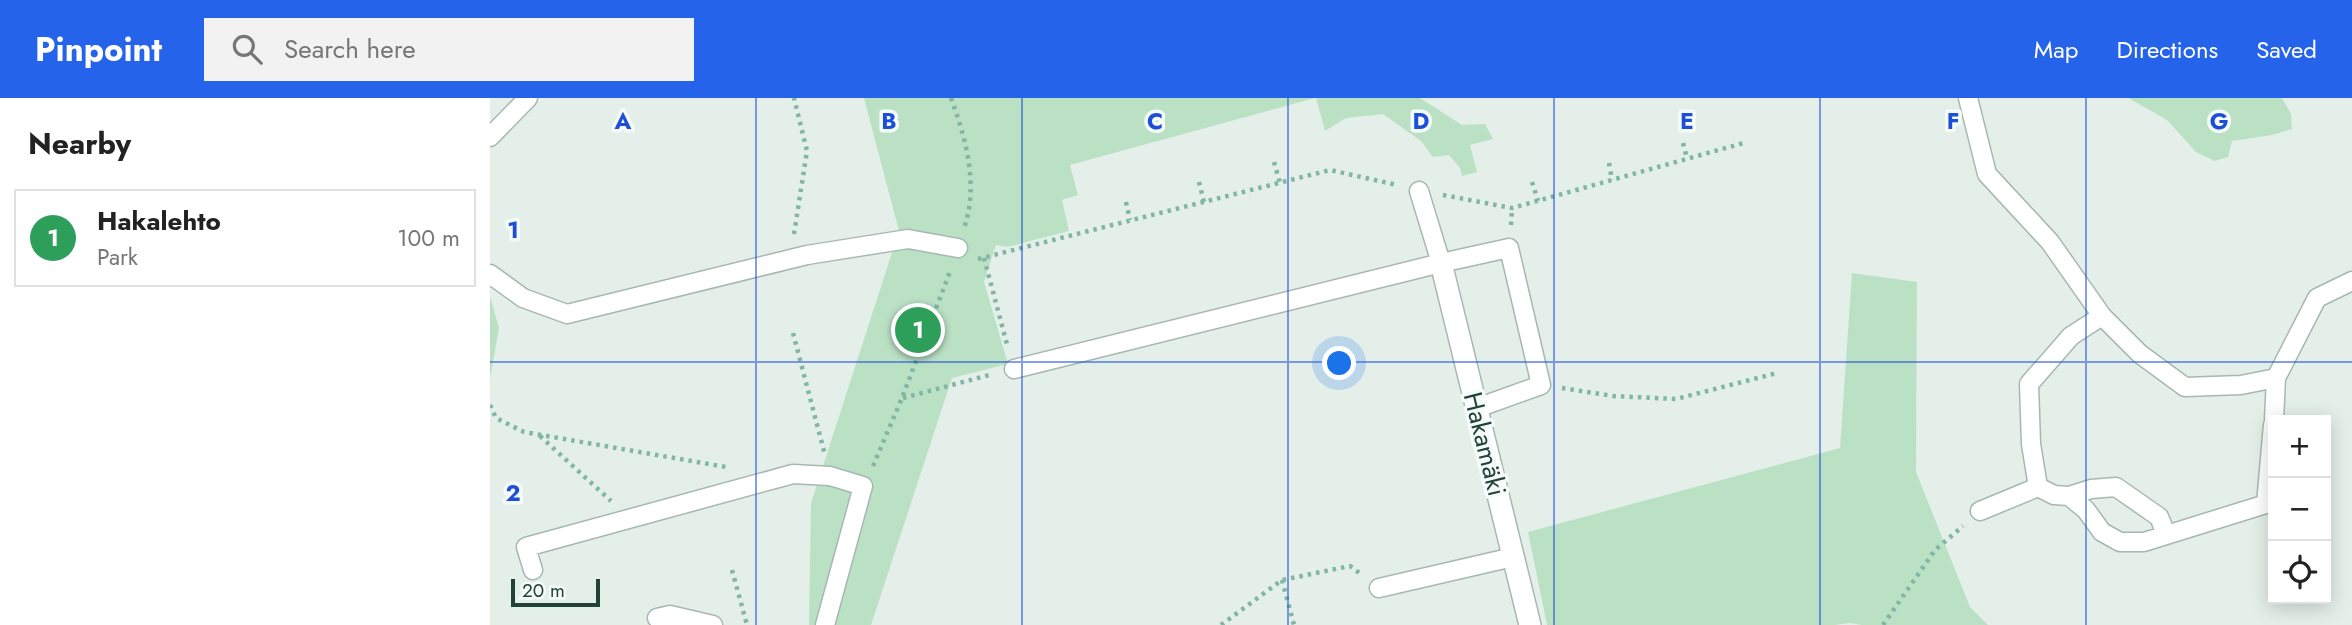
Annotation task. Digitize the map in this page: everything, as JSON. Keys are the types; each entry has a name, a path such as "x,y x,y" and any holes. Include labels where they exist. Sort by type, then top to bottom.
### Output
{"street":[{"name":"Hakamäki","path":"1441,263 1530,625"}],"lane":[{"path":"490,137 528,98"},
{"path":"1968,98 1987,174 2050,242 2102,316 2140,355 2185,387 2241,385 2276,378"},
{"path":"1419,191 1441,263"},
{"path":"490,274 523,298 567,314 790,259 908,239 955,256"},
{"path":"1014,369 1509,248 1541,385 1476,408"},
{"path":"2273,415 2276,378 2317,298 2352,281"},
{"path":"2038,487 2031,444 2029,384 2071,337 2102,316"},
{"path":"533,570 526,547 793,474 830,476 863,486 825,625"},
{"path":"2069,496 2086,510 2102,532 2120,542 2144,542 2266,504 2268,478"},
{"path":"1980,512 2038,487 2054,495 2069,496 2091,489 2116,487 2159,517 2166,534"},
{"path":"1379,588 1513,557"},
{"path":"657,618 670,615 713,625"}],"path":[{"path":"790,259 807,150 794,98"},
{"path":"863,486 902,398 970,212 970,174 964,133 951,98"},
{"path":"955,256 984,258 1330,170 1419,191 1512,208 1746,142"},
{"path":"1683,143 1687,158"},
{"path":"1275,162 1280,183"},
{"path":"1609,163 1612,180"},
{"path":"1199,182 1204,202"},
{"path":"1532,182 1538,201"},
{"path":"1126,202 1130,220"},
{"path":"902,398 1014,369 984,258"},
{"path":"793,333 830,476"},
{"path":"1541,385 1613,396 1676,399 1777,373"},
{"path":"490,405 496,418 509,426 538,434 729,467"},
{"path":"538,434 630,519"},
{"path":"1884,625 1935,550 1980,512"},
{"path":"1222,625 1282,580 1350,566 1379,588"},
{"path":"733,570 747,625"},
{"path":"1282,580 1294,625"}],"green space":[{"path":"864,98 1315,98 1070,165 1078,195 1062,200 1069,231 1007,247 996,245 984,282 1008,364 952,378 871,625 809,625 811,503 899,231"},
{"path":"1316,98 1420,98 1462,125 1485,124 1493,139 1470,145 1477,172 1462,176 1460,168 1449,155 1433,157 1421,141 1383,114 1346,118 1325,131"},
{"path":"2128,98 2282,98 2291,114 2292,129 2232,141 2228,157 2215,161 2196,152 2167,120"},
{"path":"1852,273 1917,282 1916,472 1970,607 1988,625 1547,625 1528,532 1840,448"},
{"path":"490,296 499,328 490,379"}],"place":[{"name":"Hakalehto","path":"918,330"}]}
